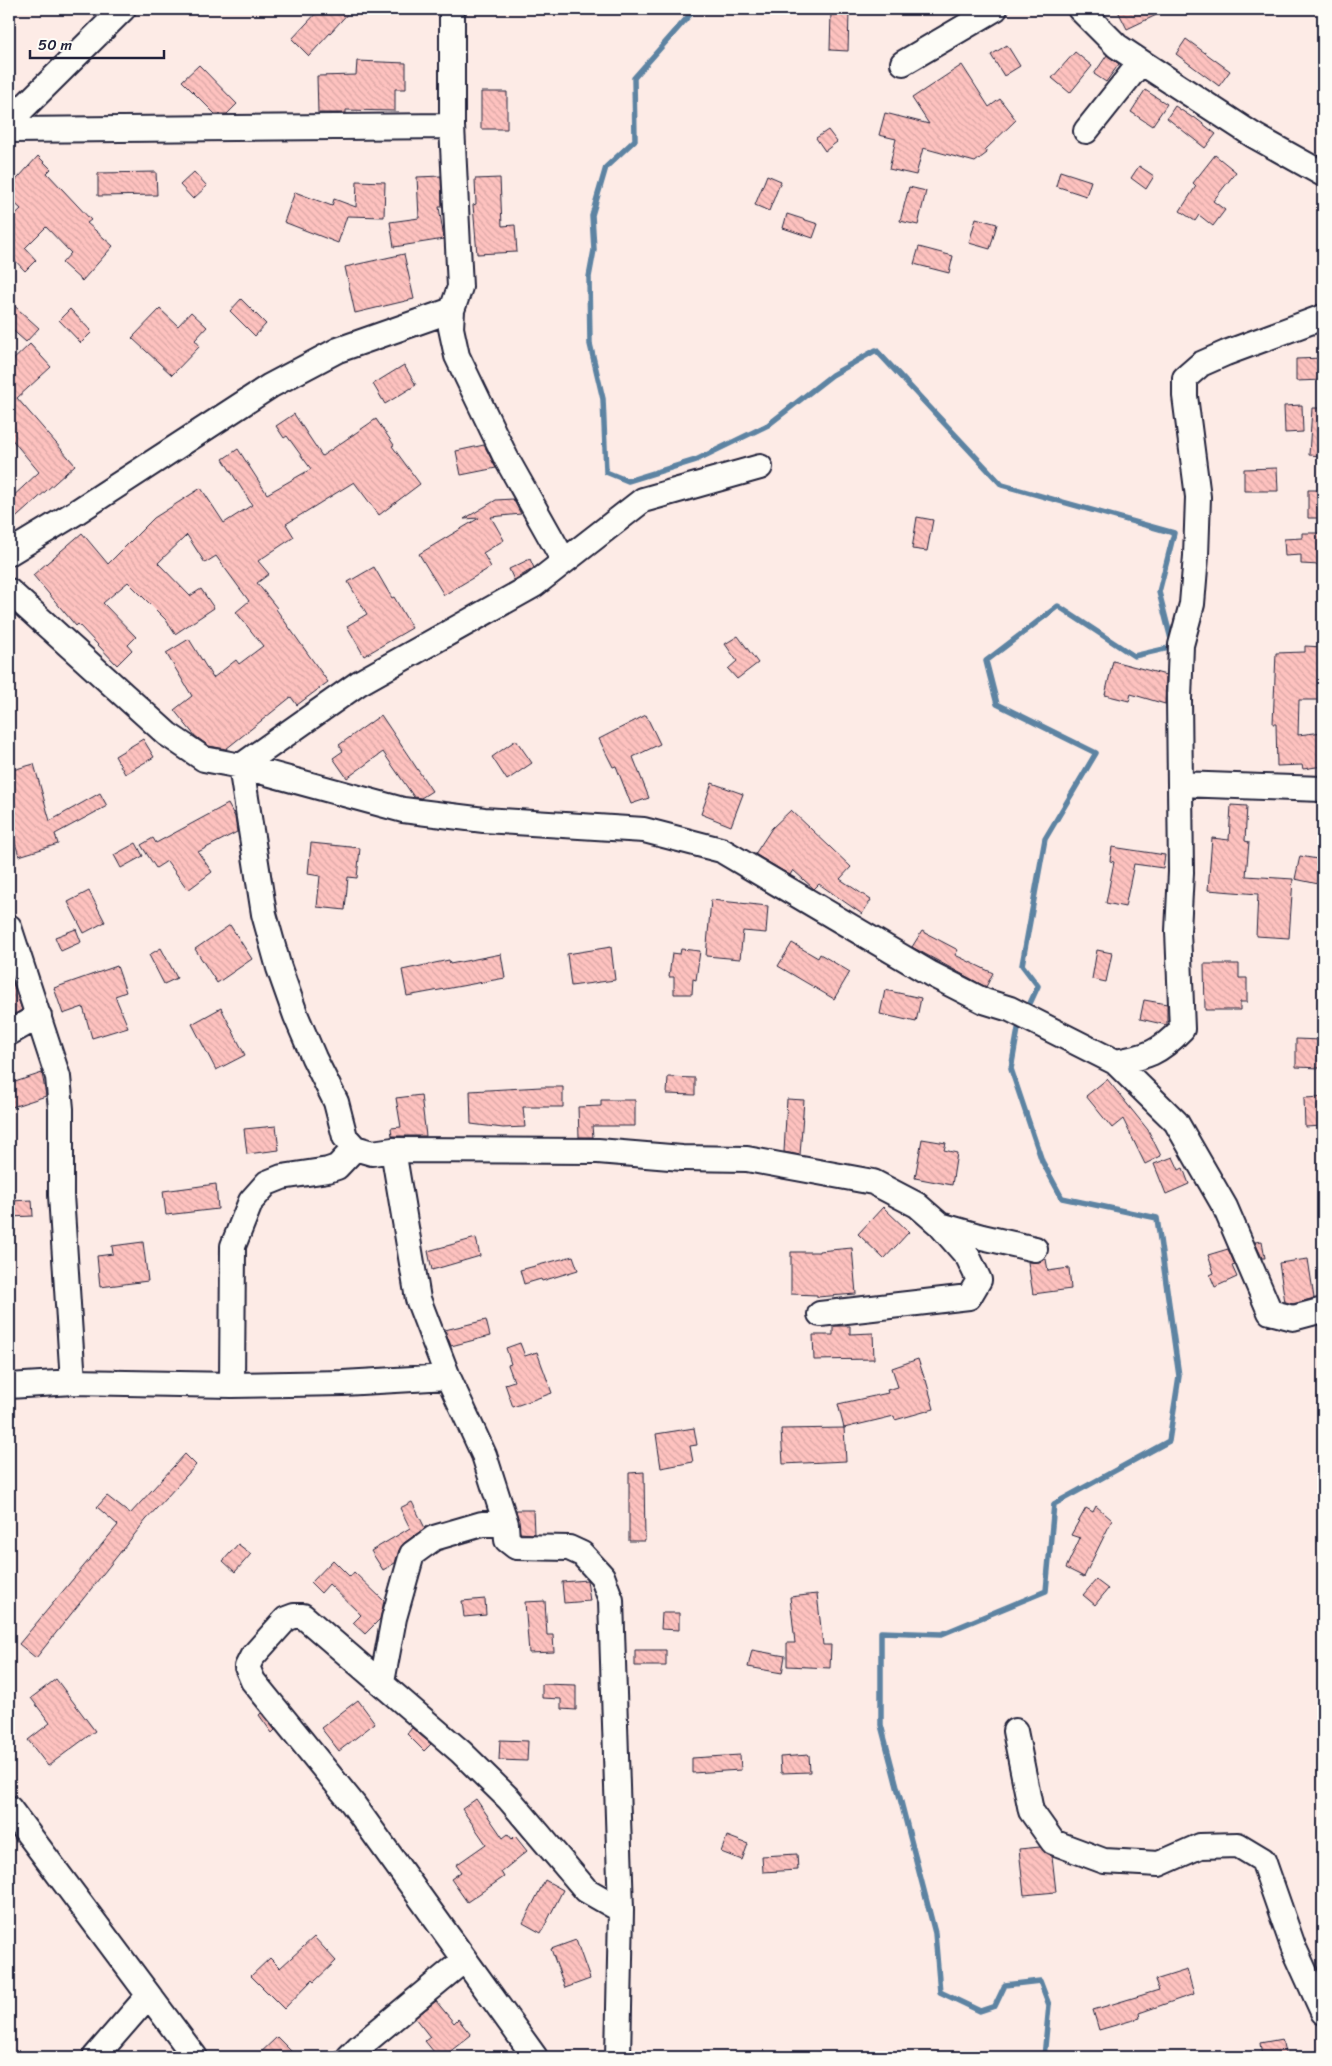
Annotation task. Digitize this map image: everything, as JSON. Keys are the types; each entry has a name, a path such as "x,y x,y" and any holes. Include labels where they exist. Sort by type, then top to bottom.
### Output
{"street":[{"path":"9,122 123,9"},
{"path":"452,9 452,126 460,287 452,310 452,328 457,356 506,458 564,561"},
{"path":"903,63 995,9"},
{"path":"1080,9 1117,46 1254,134 1323,174"},
{"path":"1086,131 1141,62"},
{"path":"9,130 452,126"},
{"path":"9,553 75,513 270,386 338,350 452,310"},
{"path":"1115,1062 1144,1058 1166,1045 1182,1029 1178,931 1181,872 1179,698 1181,646 1192,604 1198,497 1185,396 1185,378 1201,364 1323,317"},
{"path":"241,766 359,683 534,584 643,500 760,467"},
{"path":"9,591 167,734 204,759 241,766 403,810 484,820 644,830 721,850 931,974 984,1001 1010,1009 1115,1062 1176,1122 1226,1207 1270,1312 1293,1318 1323,1310"},
{"path":"241,766 264,914 279,968 307,1041 336,1102 345,1137 355,1148 372,1153 392,1150 598,1151 682,1158 747,1159 873,1182 917,1205 940,1225 968,1257 979,1280 969,1297 820,1314"},
{"path":"1180,784 1323,789"},
{"path":"9,927 58,1077 62,1195 73,1382"},
{"path":"9,1032 39,1016"},
{"path":"232,1385 233,1246 251,1201 267,1184 282,1177 337,1167 355,1148"},
{"path":"392,1150 418,1299 448,1377 484,1455 506,1524 507,1540 516,1547 569,1548 582,1554 602,1576 611,1600 621,1910 618,2057"},
{"path":"940,1225 1035,1249"},
{"path":"9,1386 73,1382 232,1385 448,1377"},
{"path":"382,1682 394,1618 412,1554 434,1538 482,1524 506,1524"},
{"path":"535,2057 353,1804 254,1681 247,1667 252,1657 286,1619 294,1616 303,1616 382,1682 460,1752 508,1800 586,1890 621,1910"},
{"path":"1015,1730 1031,1811 1053,1842 1104,1861 1159,1864 1200,1846 1238,1845 1264,1860 1293,1946 1323,2012"},
{"path":"9,1808 195,2057"},
{"path":"349,2057 464,1960"},
{"path":"95,2057 148,1996"}],"building":[{"path":"320,9 352,9 309,56 292,39"},
{"path":"1117,9 1169,9 1127,29"},
{"path":"831,12 849,12 848,51 830,50"},
{"path":"1186,39 1230,71 1219,86 1176,54"},
{"path":"1007,45 1020,66 1004,76 991,55"},
{"path":"1075,52 1092,66 1070,93 1052,78"},
{"path":"1107,55 1119,64 1106,82 1094,74"},
{"path":"357,61 406,63 406,89 395,89 395,111 346,110 346,113 318,113 317,76 356,75"},
{"path":"199,65 237,104 227,114 215,114 182,81"},
{"path":"962,65 989,107 1000,99 1016,120 985,150 987,153 975,162 923,148 916,175 889,169 896,139 879,135 885,113 929,124 912,98"},
{"path":"1145,90 1167,104 1152,126 1131,112"},
{"path":"481,92 507,92 507,129 481,129"},
{"path":"1175,106 1194,117 1216,134 1205,148 1167,118"},
{"path":"828,130 837,142 825,151 816,138"},
{"path":"1215,155 1236,172 1213,201 1225,210 1213,226 1199,215 1195,221 1180,211 1196,186 1193,183"},
{"path":"38,156 51,169 47,173 91,220 87,223 113,246 82,281 62,263 71,253 46,227 25,248 36,260 25,271 9,254 9,220 21,209 9,198 9,188"},
{"path":"1139,166 1154,176 1146,189 1131,178"},
{"path":"1060,171 1091,181 1086,196 1056,186"},
{"path":"156,172 157,195 98,196 98,173"},
{"path":"194,172 207,186 193,199 180,185"},
{"path":"767,175 781,181 769,211 755,205"},
{"path":"441,176 442,207 439,207 444,239 394,247 390,222 419,218 417,177"},
{"path":"500,178 502,226 515,225 517,252 477,254 473,205 476,204 475,179"},
{"path":"357,181 385,182 384,217 347,216 338,243 284,222 295,192 332,206 334,199 356,207"},
{"path":"909,187 926,191 918,225 900,221"},
{"path":"787,214 818,224 813,238 783,228"},
{"path":"976,218 997,224 990,249 969,243"},
{"path":"919,247 953,256 949,273 914,264"},
{"path":"404,254 414,299 355,313 345,267"},
{"path":"241,299 266,324 255,336 230,311"},
{"path":"9,301 39,328 26,342 9,327"},
{"path":"70,309 92,332 81,343 59,320"},
{"path":"160,309 178,326 191,312 207,327 195,340 200,346 172,375 132,338"},
{"path":"30,344 51,367 17,398 75,465 9,524 9,500 39,472 9,436 9,364"},
{"path":"1323,358 1323,380 1296,381 1296,359"},
{"path":"404,365 416,385 385,404 373,384"},
{"path":"1302,405 1303,432 1285,433 1284,406"},
{"path":"1312,408 1323,408 1323,456 1309,455"},
{"path":"294,414 322,456 376,419 394,445 392,446 420,484 379,515 354,482 286,524 294,537 258,561 269,574 257,583 277,608 328,682 297,705 291,697 226,749 209,746 195,736 174,710 192,696 166,653 189,639 213,678 236,660 239,664 263,646 236,612 249,601 216,556 205,563 187,535 158,563 190,596 201,589 214,608 175,634 166,620 128,582 103,603 136,637 128,645 132,650 117,665 78,624 76,626 33,575 82,533 108,564 154,518 201,488 224,523 252,505 223,459 238,449 267,494 311,469 287,436 284,438 276,426"},
{"path":"484,445 496,468 461,475 456,451"},
{"path":"1277,468 1278,491 1244,491 1244,469"},
{"path":"1308,490 1323,490 1323,518 1308,518"},
{"path":"513,499 521,514 491,517 504,540 483,553 491,567 444,595 419,554 479,518 464,519 496,500"},
{"path":"917,517 933,520 927,551 912,549"},
{"path":"1302,533 1321,533 1320,565 1301,564 1301,555 1285,556 1284,539 1302,538"},
{"path":"530,559 534,568 514,580 509,569"},
{"path":"374,567 412,628 364,656 347,626 367,614 348,582"},
{"path":"738,636 758,663 737,679 728,669 737,661 725,644"},
{"path":"1305,646 1323,647 1323,700 1299,700 1298,735 1323,732 1323,766 1303,769 1302,765 1277,766 1276,724 1273,724 1276,653 1305,652"},
{"path":"1113,661 1166,675 1165,704 1131,694 1129,701 1105,695"},
{"path":"381,715 432,791 421,798 414,797 383,752 347,778 333,758 343,751 339,745"},
{"path":"646,715 660,744 633,757 649,798 631,804 616,766 613,767 599,739"},
{"path":"143,739 154,757 125,774 115,756"},
{"path":"516,740 532,763 507,780 492,757"},
{"path":"34,764 50,821 100,793 107,806 55,834 58,844 19,856 9,823 9,771"},
{"path":"712,783 743,794 731,826 701,814"},
{"path":"228,804 235,817 237,832 198,852 212,872 188,890 167,861 156,868 141,845 153,838 156,843"},
{"path":"1231,805 1247,806 1245,841 1249,842 1246,876 1293,879 1289,938 1256,936 1258,894 1208,890 1212,838 1229,840"},
{"path":"791,810 851,867 840,879 871,900 862,914 819,884 814,889 793,870 790,875 755,854 772,828"},
{"path":"136,843 143,856 121,868 114,855"},
{"path":"311,843 360,848 357,878 348,877 345,910 317,907 320,876 308,874"},
{"path":"1112,847 1165,855 1163,868 1134,864 1125,907 1106,903 1114,862 1110,861"},
{"path":"1300,856 1323,860 1323,885 1295,879"},
{"path":"89,891 105,922 84,933 68,902"},
{"path":"711,900 768,906 766,933 743,931 740,959 706,956"},
{"path":"230,925 252,959 217,983 195,949"},
{"path":"76,929 81,942 61,951 55,937"},
{"path":"922,931 958,950 955,955 993,973 986,987 912,947"},
{"path":"792,943 818,958 820,954 850,972 834,999 778,966"},
{"path":"611,947 615,980 571,986 567,954"},
{"path":"161,948 177,978 164,984 149,955"},
{"path":"681,949 700,951 696,980 693,979 692,994 674,994 674,977 669,977 672,953 680,954"},
{"path":"1097,950 1112,953 1106,982 1092,979"},
{"path":"501,954 505,978 407,996 402,970 449,960 450,964"},
{"path":"1204,964 1239,964 1239,978 1247,978 1247,1002 1240,1002 1240,1010 1205,1010"},
{"path":"117,966 126,992 115,996 128,1027 92,1038 83,1007 63,1014 54,988"},
{"path":"9,971 22,1010 9,1017"},
{"path":"885,990 921,998 916,1022 880,1014"},
{"path":"1144,1000 1167,1004 1167,1025 1140,1019"},
{"path":"221,1008 245,1055 216,1070 192,1024"},
{"path":"1296,1039 1321,1040 1320,1068 1296,1067"},
{"path":"42,1073 46,1096 9,1108 9,1088 13,1087 12,1083"},
{"path":"668,1077 695,1078 695,1095 667,1094"},
{"path":"1107,1079 1148,1130 1161,1156 1145,1164 1123,1119 1112,1128 1086,1096"},
{"path":"563,1087 563,1107 523,1107 525,1127 503,1128 471,1124 470,1091"},
{"path":"421,1095 426,1136 392,1136 391,1128 401,1127 396,1098"},
{"path":"1323,1097 1323,1126 1305,1127 1304,1098"},
{"path":"787,1099 804,1100 800,1155 784,1152"},
{"path":"601,1100 635,1100 635,1126 592,1126 593,1137 579,1137 578,1107 601,1106"},
{"path":"276,1126 279,1150 247,1154 244,1129"},
{"path":"922,1139 946,1143 944,1150 957,1153 952,1185 915,1178"},
{"path":"1173,1157 1179,1170 1183,1168 1189,1184 1166,1194 1154,1164"},
{"path":"216,1184 218,1209 166,1215 163,1191"},
{"path":"32,1200 33,1216 9,1217 9,1201"},
{"path":"883,1207 909,1232 884,1259 858,1234"},
{"path":"476,1238 480,1256 432,1270 428,1251"},
{"path":"1262,1241 1265,1258 1262,1258 1255,1242"},
{"path":"143,1242 148,1281 100,1287 97,1256 113,1254 112,1246"},
{"path":"852,1248 856,1294 817,1297 817,1295 791,1294 791,1252 819,1252"},
{"path":"1228,1249 1235,1265 1232,1266 1237,1277 1215,1287 1210,1275 1214,1273 1208,1255"},
{"path":"573,1256 578,1270 542,1281 541,1279 524,1284 520,1270"},
{"path":"1046,1259 1048,1271 1069,1268 1071,1289 1033,1294 1028,1262 1039,1262"},
{"path":"1308,1259 1314,1298 1293,1304 1285,1302 1279,1263"},
{"path":"486,1320 490,1336 451,1346 445,1330"},
{"path":"833,1326 850,1326 850,1334 873,1333 874,1359 814,1360 813,1335 833,1335"},
{"path":"520,1343 525,1356 537,1352 552,1393 513,1407 505,1384 514,1381 508,1365 511,1364 506,1348"},
{"path":"918,1359 934,1409 895,1420 894,1416 844,1428 838,1404 888,1393 887,1390 898,1387 892,1368"},
{"path":"694,1428 697,1445 690,1446 693,1462 661,1468 656,1434"},
{"path":"844,1428 846,1461 783,1464 781,1429"},
{"path":"185,1454 196,1465 146,1520 36,1658 19,1644 118,1525 97,1507 107,1496 130,1514"},
{"path":"644,1472 645,1541 629,1541 629,1473"},
{"path":"412,1502 425,1528 404,1543 399,1550 395,1563 383,1570 371,1551 410,1528 400,1508"},
{"path":"1096,1506 1112,1520 1084,1577 1066,1568 1080,1538 1071,1535 1086,1508 1093,1512"},
{"path":"516,1510 533,1510 534,1534 520,1533"},
{"path":"238,1544 251,1554 235,1572 223,1561"},
{"path":"333,1560 350,1577 354,1572 384,1601 380,1619 365,1634 353,1623 361,1615 329,1584 321,1593 311,1583"},
{"path":"587,1580 590,1601 564,1603 562,1582"},
{"path":"1096,1580 1108,1589 1095,1605 1083,1595"},
{"path":"817,1594 823,1645 831,1645 830,1668 787,1666 787,1643 795,1643 790,1597"},
{"path":"485,1599 486,1615 464,1617 462,1601"},
{"path":"545,1601 547,1635 553,1635 554,1652 529,1653 525,1602"},
{"path":"662,1613 679,1613 679,1630 661,1629"},
{"path":"635,1650 666,1650 666,1666 635,1666"},
{"path":"752,1650 785,1656 782,1673 748,1667"},
{"path":"56,1679 95,1731 48,1766 28,1740 50,1723 31,1698"},
{"path":"542,1684 576,1685 576,1710 561,1709 561,1699 542,1698"},
{"path":"358,1700 375,1723 339,1751 321,1728"},
{"path":"261,1713 275,1730 272,1733 259,1715"},
{"path":"412,1728 431,1744 424,1751 407,1734"},
{"path":"500,1740 528,1741 527,1761 499,1760"},
{"path":"740,1755 741,1770 692,1773 692,1758"},
{"path":"809,1755 810,1772 781,1773 780,1757"},
{"path":"476,1799 503,1838 508,1834 512,1839 515,1836 527,1851 501,1872 504,1877 467,1902 451,1879 461,1872 456,1865 486,1844 462,1809"},
{"path":"727,1836 748,1844 742,1860 721,1852"},
{"path":"1040,1847 1052,1856 1056,1892 1024,1895 1019,1849"},
{"path":"797,1854 798,1870 763,1872 762,1856"},
{"path":"545,1880 563,1890 541,1933 523,1923"},
{"path":"314,1937 336,1961 314,1982 312,1980 284,2009 251,1976 270,1958 280,1968"},
{"path":"576,1940 590,1979 565,1988 551,1949"},
{"path":"1187,1970 1194,1994 1139,2013 1140,2018 1099,2030 1093,2010 1159,1990 1155,1980"},
{"path":"436,2001 454,2023 458,2019 471,2035 443,2057 438,2057 425,2041 430,2037 415,2018"},
{"path":"277,2037 297,2057 256,2057"},
{"path":"1282,2039 1286,2057 1262,2057 1260,2043"}],"waterway":[{"path":"711,9 694,10 634,78 635,140 606,167 592,215 594,250 589,277 590,344 603,399 606,472 628,481 696,460 768,425 832,375 876,350 1002,485 1174,533 1159,592 1173,647 1134,656 1058,606 986,661 997,704 1096,753 1045,839 1022,965 1038,986 1027,1010"},
{"path":"1022,1021 1018,1029 1011,1069 1042,1161 1062,1198 1157,1218 1179,1376 1169,1441 1054,1504 1046,1591 942,1634 881,1632 881,1725 935,1933 940,1992 980,2011 995,2006 1005,1985 1040,1981 1049,2005 1044,2057"}]}
